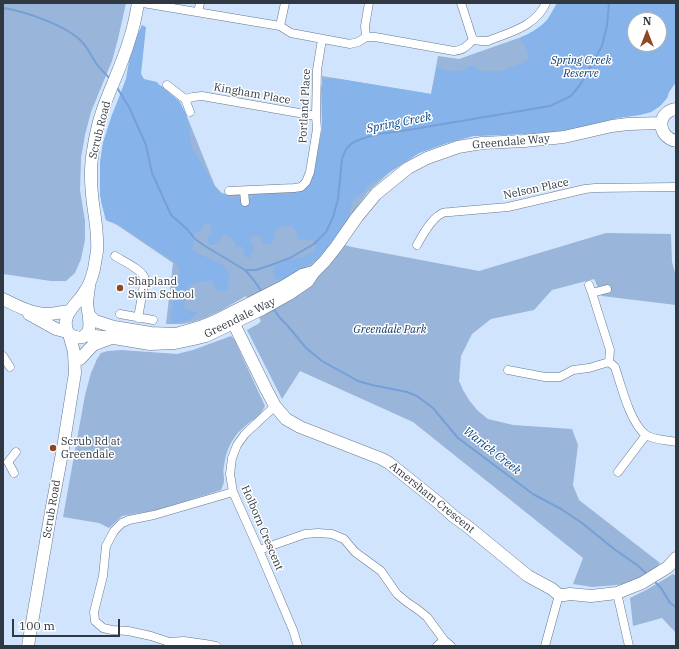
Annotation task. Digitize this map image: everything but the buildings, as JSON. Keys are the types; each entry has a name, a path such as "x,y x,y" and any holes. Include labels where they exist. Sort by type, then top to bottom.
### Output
{"street":[{"name":"Scrub Road","path":"89,313 87,303 89,285 97,250 91,170 93,152 102,111 129,42 138,3"},
{"path":"143,3 280,26 291,33 350,44 358,42 366,36 462,50 473,40"},
{"path":"198,12 200,3"},
{"path":"280,26 285,3"},
{"path":"366,36 365,26 369,3"},
{"path":"461,3 473,40"},
{"path":"473,40 488,41 526,26 536,18 546,3"},
{"name":"Portland Place","path":"229,191 294,188 301,187 306,182 310,172 317,129 317,70 322,39"},
{"path":"167,85 185,99 190,112"},
{"name":"Kingham Place","path":"185,99 202,96 316,116"},
{"path":"676,109 665,114 662,122 662,127 666,136 676,141"},
{"name":"Greendale Way","path":"84,336 114,338 150,344 189,341 206,336 231,319 287,290 308,281 333,251 357,217 376,194 408,168 426,158 458,147 482,143 564,137 612,126 662,122"},
{"name":"Nelson Place","path":"417,245 435,218 441,213 508,207 585,189 676,187"},
{"path":"244,191 244,202"},
{"path":"115,256 144,276 145,279 138,318"},
{"name":"Scrub Road","path":"71,309 81,298 89,285"},
{"path":"589,285 610,350 609,362"},
{"path":"592,293 607,289"},
{"path":"3,299 56,329 68,333 74,337 84,336 89,330 89,313 82,305 50,314 43,314 21,308"},
{"path":"68,333 65,324 66,317 71,309"},
{"name":"Greendale Way","path":"89,313 95,321 114,327 151,333 176,334 231,319"},
{"path":"120,314 153,320"},
{"name":"Amersham Crescent","path":"231,319 275,406 286,419 300,427 389,463 528,576 552,589 559,595"},
{"name":"Scrub Road","path":"28,646 64,445 75,373 74,352 68,333"},
{"name":"Scrub Road","path":"75,373 80,360 84,336"},
{"path":"80,360 93,345 114,338"},
{"path":"3,356 10,368"},
{"path":"508,370 545,377 560,377 573,370 589,368 609,362"},
{"path":"609,362 615,367 631,416 646,435 676,442"},
{"name":"Holborn Crescent","path":"275,406 245,434 232,458 230,474 233,492 293,630 298,646"},
{"path":"618,472 646,435"},
{"path":"14,473 6,461 16,452"},
{"path":"216,646 184,642 169,644 151,636 103,628 95,621 94,612 103,576 106,546 114,530 122,523 233,492"},
{"path":"259,550 305,534 318,532 332,534 344,539 355,552 381,571 397,594 426,617 441,643 451,646"},
{"path":"545,646 559,595 570,594 591,596 617,593 642,583 668,567 676,558"},
{"path":"617,593 629,646"}],"green space":[{"path":"3,3 126,3 112,61 91,112 85,135 81,158 80,190 85,221 85,240 81,259 75,273 66,281 51,281 3,274"},
{"name":"Greendale Park","path":"557,3 676,3 676,82 667,98 660,106 651,112 549,133 473,136 419,153 389,173 368,192 349,217 334,242 352,247 479,271 606,233 671,234 672,262 676,276 676,305 602,296 594,279 552,290 534,310 491,319 472,334 461,356 459,381 469,400 478,411 488,419 513,425 572,429 578,445 573,485 579,500 660,563 651,573 633,582 618,585 592,587 573,584 583,558 413,422 300,371 282,399 247,330 261,321 246,296 216,313 199,320 182,324 166,324 173,263 117,225 106,220 100,194 100,163 103,143 112,115 139,81 162,86 179,101 186,114 215,186 222,193 230,195 288,191 300,189 314,170 322,130 322,76 431,94 438,56 459,59 530,34 546,22"},
{"name":"Spring Creek Reserve","path":"557,3 676,3 676,82 667,98 660,106 651,112 639,115 617,118 549,133 473,136 419,153 366,187 364,192 352,201 349,217 334,242 315,260 294,274 279,281 274,277 273,271 275,267 279,264 295,258 303,257 313,252 316,247 313,240 298,239 297,232 292,226 277,228 273,242 261,244 262,238 254,235 251,238 251,244 254,248 249,259 243,254 245,252 243,247 236,246 233,239 229,235 224,235 217,243 209,245 207,237 211,232 211,226 205,222 202,226 202,230 197,233 194,232 193,251 223,265 229,273 228,290 218,292 212,281 200,281 189,286 183,306 186,310 198,312 190,319 182,322 175,323 171,320 180,270 176,263 115,222 106,220 100,194 100,163 103,143 126,79 129,61 142,25 146,27 141,74 144,79 157,82 162,88 179,101 186,114 191,146 220,193 230,198 241,197 249,201 253,196 259,194 300,189 314,170 322,130 321,88 323,80 333,78 431,94 437,67 456,71 462,70 468,66 474,66 480,71 502,71 523,63 529,58 525,46 520,41 521,37 533,32 551,15"},
{"path":"231,336 234,339 265,406 257,416 234,437 227,451 224,470 224,483 221,490 158,510 122,516 109,528 99,523 63,517 85,395 91,373 101,353 121,350 177,354 193,350"},
{"path":"673,574 676,576 676,633 662,618 633,626 630,598"}],"waterway":[{"name":"Spring Creek","path":"116,86 129,107 146,145 152,173 171,215 188,230 195,239 205,246 245,270 256,270 290,258 314,244 326,232 333,217 338,199 342,159 346,149 352,143 378,134 550,106 571,96 580,85 602,46 607,25 609,3"},
{"name":"Spring Creek","path":"3,8 34,16 67,30 84,44 98,65 110,79"},
{"name":"Warick Creek","path":"245,270 262,292"},
{"name":"Warick Creek","path":"272,307 306,348 322,361 358,381 407,392 417,396 433,408 458,438 533,494 561,509 582,523 646,573"},
{"name":"Warick Creek","path":"656,583 661,588 670,603 676,607"}],"place":[{"name":"Shapland Swim School","path":"120,288"},
{"name":"Scrub Rd at Greendale","path":"53,448"}]}
